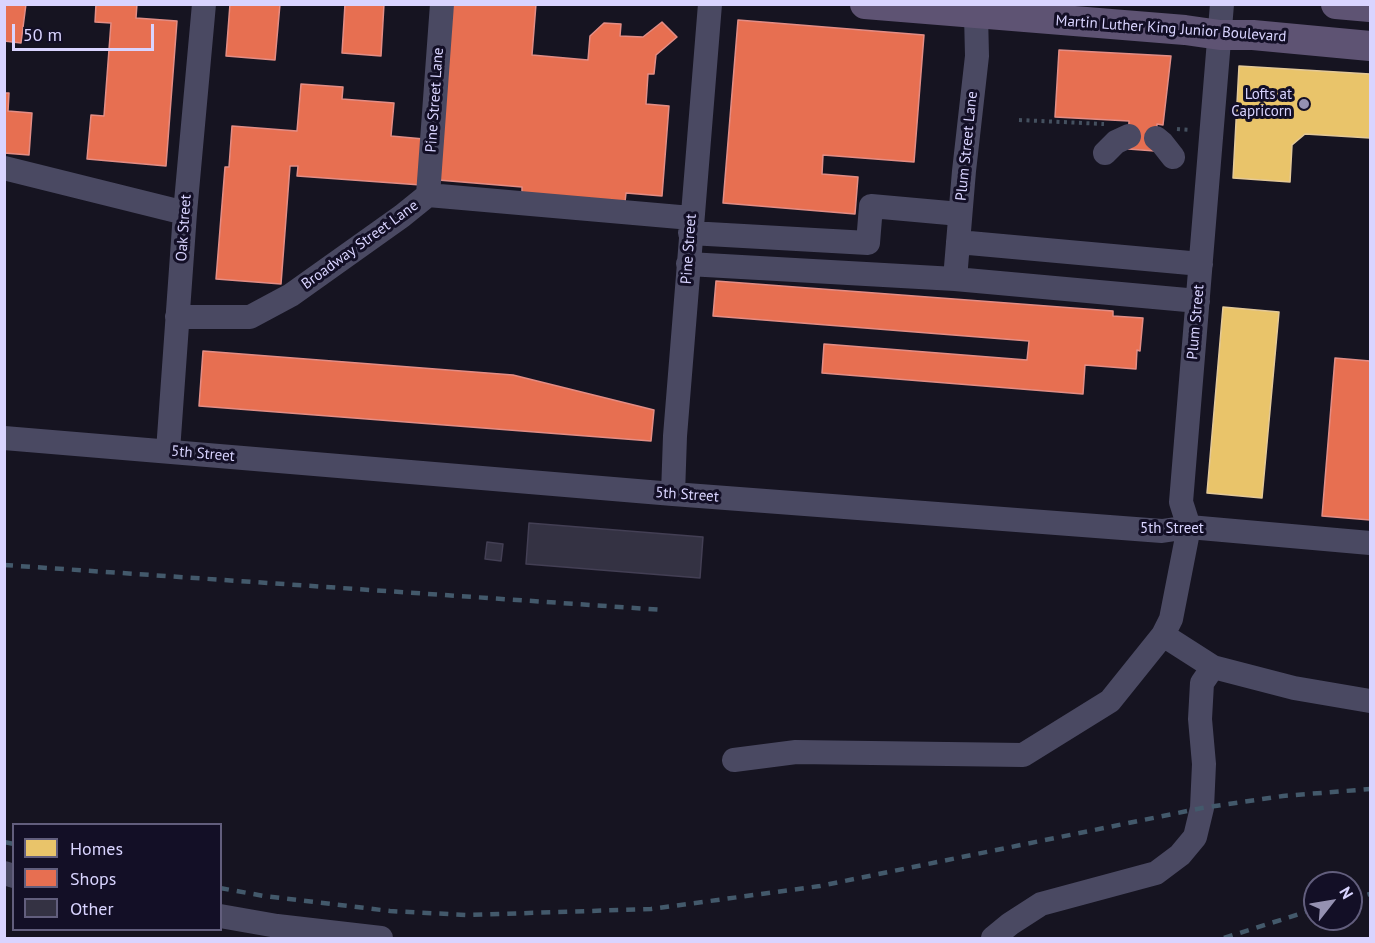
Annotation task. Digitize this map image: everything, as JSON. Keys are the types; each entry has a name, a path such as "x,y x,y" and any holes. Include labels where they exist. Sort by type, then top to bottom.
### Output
{"main road":[{"name":"Martin Luther King Junior Boulevard","path":"865,4 1371,46"},
{"path":"1336,4 1371,7"}],"street":[{"name":"Oak Street","path":"168,451 184,213 204,4"},
{"name":"Pine Street Lane","path":"428,195 442,4"},
{"name":"Pine Street","path":"673,494 675,436 710,4"},
{"name":"Plum Street","path":"734,760 796,752 1023,754 1110,701 1162,635 1171,619 1189,527 1181,502 1222,4"},
{"name":"Plum Street Lane","path":"955,279 977,56 976,14"},
{"path":"1105,153 1116,142 1129,136"},
{"path":"1156,138 1173,157"},
{"path":"4,168 184,213"},
{"name":"Broadway Street Lane","path":"177,317 250,317 291,295 428,195 691,226 868,243 872,206 960,214"},
{"path":"958,242 1202,264"},
{"path":"688,264 955,279 1198,301"},
{"name":"5th Street","path":"4,438 673,494 1162,531 1189,527 1371,543"},
{"path":"1162,635 1213,667 1294,688 1371,701"},
{"path":"993,939 1010,924 1041,904 1156,873 1180,855 1195,837 1202,808 1204,764 1200,719 1202,682 1213,667"},
{"path":"222,916 381,939"}],"path":[{"path":"1020,120 1107,124"}],"building: Homes":[{"name":"Lofts at Capricorn","path":"1239,66 1370,74 1370,138 1305,134 1292,145 1290,182 1233,178"},
{"path":"1223,307 1279,312 1262,498 1207,493"}],"building: Shops":[{"path":"4,4 26,4 21,43 4,41"},
{"path":"96,4 137,4 136,18 177,21 166,166 87,159 91,115 104,116 111,23 95,22"},
{"path":"230,4 280,4 275,60 226,56"},
{"path":"345,4 384,4 381,56 342,53"},
{"path":"453,4 536,4 532,55 588,60 590,36 604,23 621,24 620,36 643,37 662,22 677,37 656,55 654,74 648,74 646,104 669,106 662,196 626,193 625,202 522,193 522,187 438,180"},
{"path":"738,20 924,35 914,162 823,155 822,174 858,177 855,214 723,203"},
{"path":"1059,50 1171,56 1163,125 1157,124 1155,151 1128,149 1129,121 1055,117"},
{"path":"301,84 343,87 342,99 394,103 391,136 424,139 421,185 297,176 298,166 290,166 281,284 216,279 225,167 229,167 232,126 297,131"},
{"path":"4,93 9,93 8,111 32,113 29,155 4,153"},
{"path":"716,281 1113,311 1113,316 1143,318 1140,351 1137,350 1136,369 1085,365 1083,394 822,373 824,344 1027,360 1029,341 713,316"},
{"path":"203,351 513,375 654,410 651,441 199,406"},
{"path":"1335,358 1370,361 1370,520 1322,516"}],"building: Other":[{"path":"529,523 703,537 700,578 526,564"},
{"path":"487,542 503,544 501,561 485,559"}],"railway":[{"path":"4,565 664,610"},
{"path":"222,888 264,896 390,911 467,915 651,909 820,886 1202,808 1283,796 1370,789"},
{"path":"4,842 12,844"},
{"path":"1363,896 1370,894"},
{"path":"1224,938 1303,913"}],"place":[{"name":"Lofts at Capricorn","path":"1304,104"}]}
